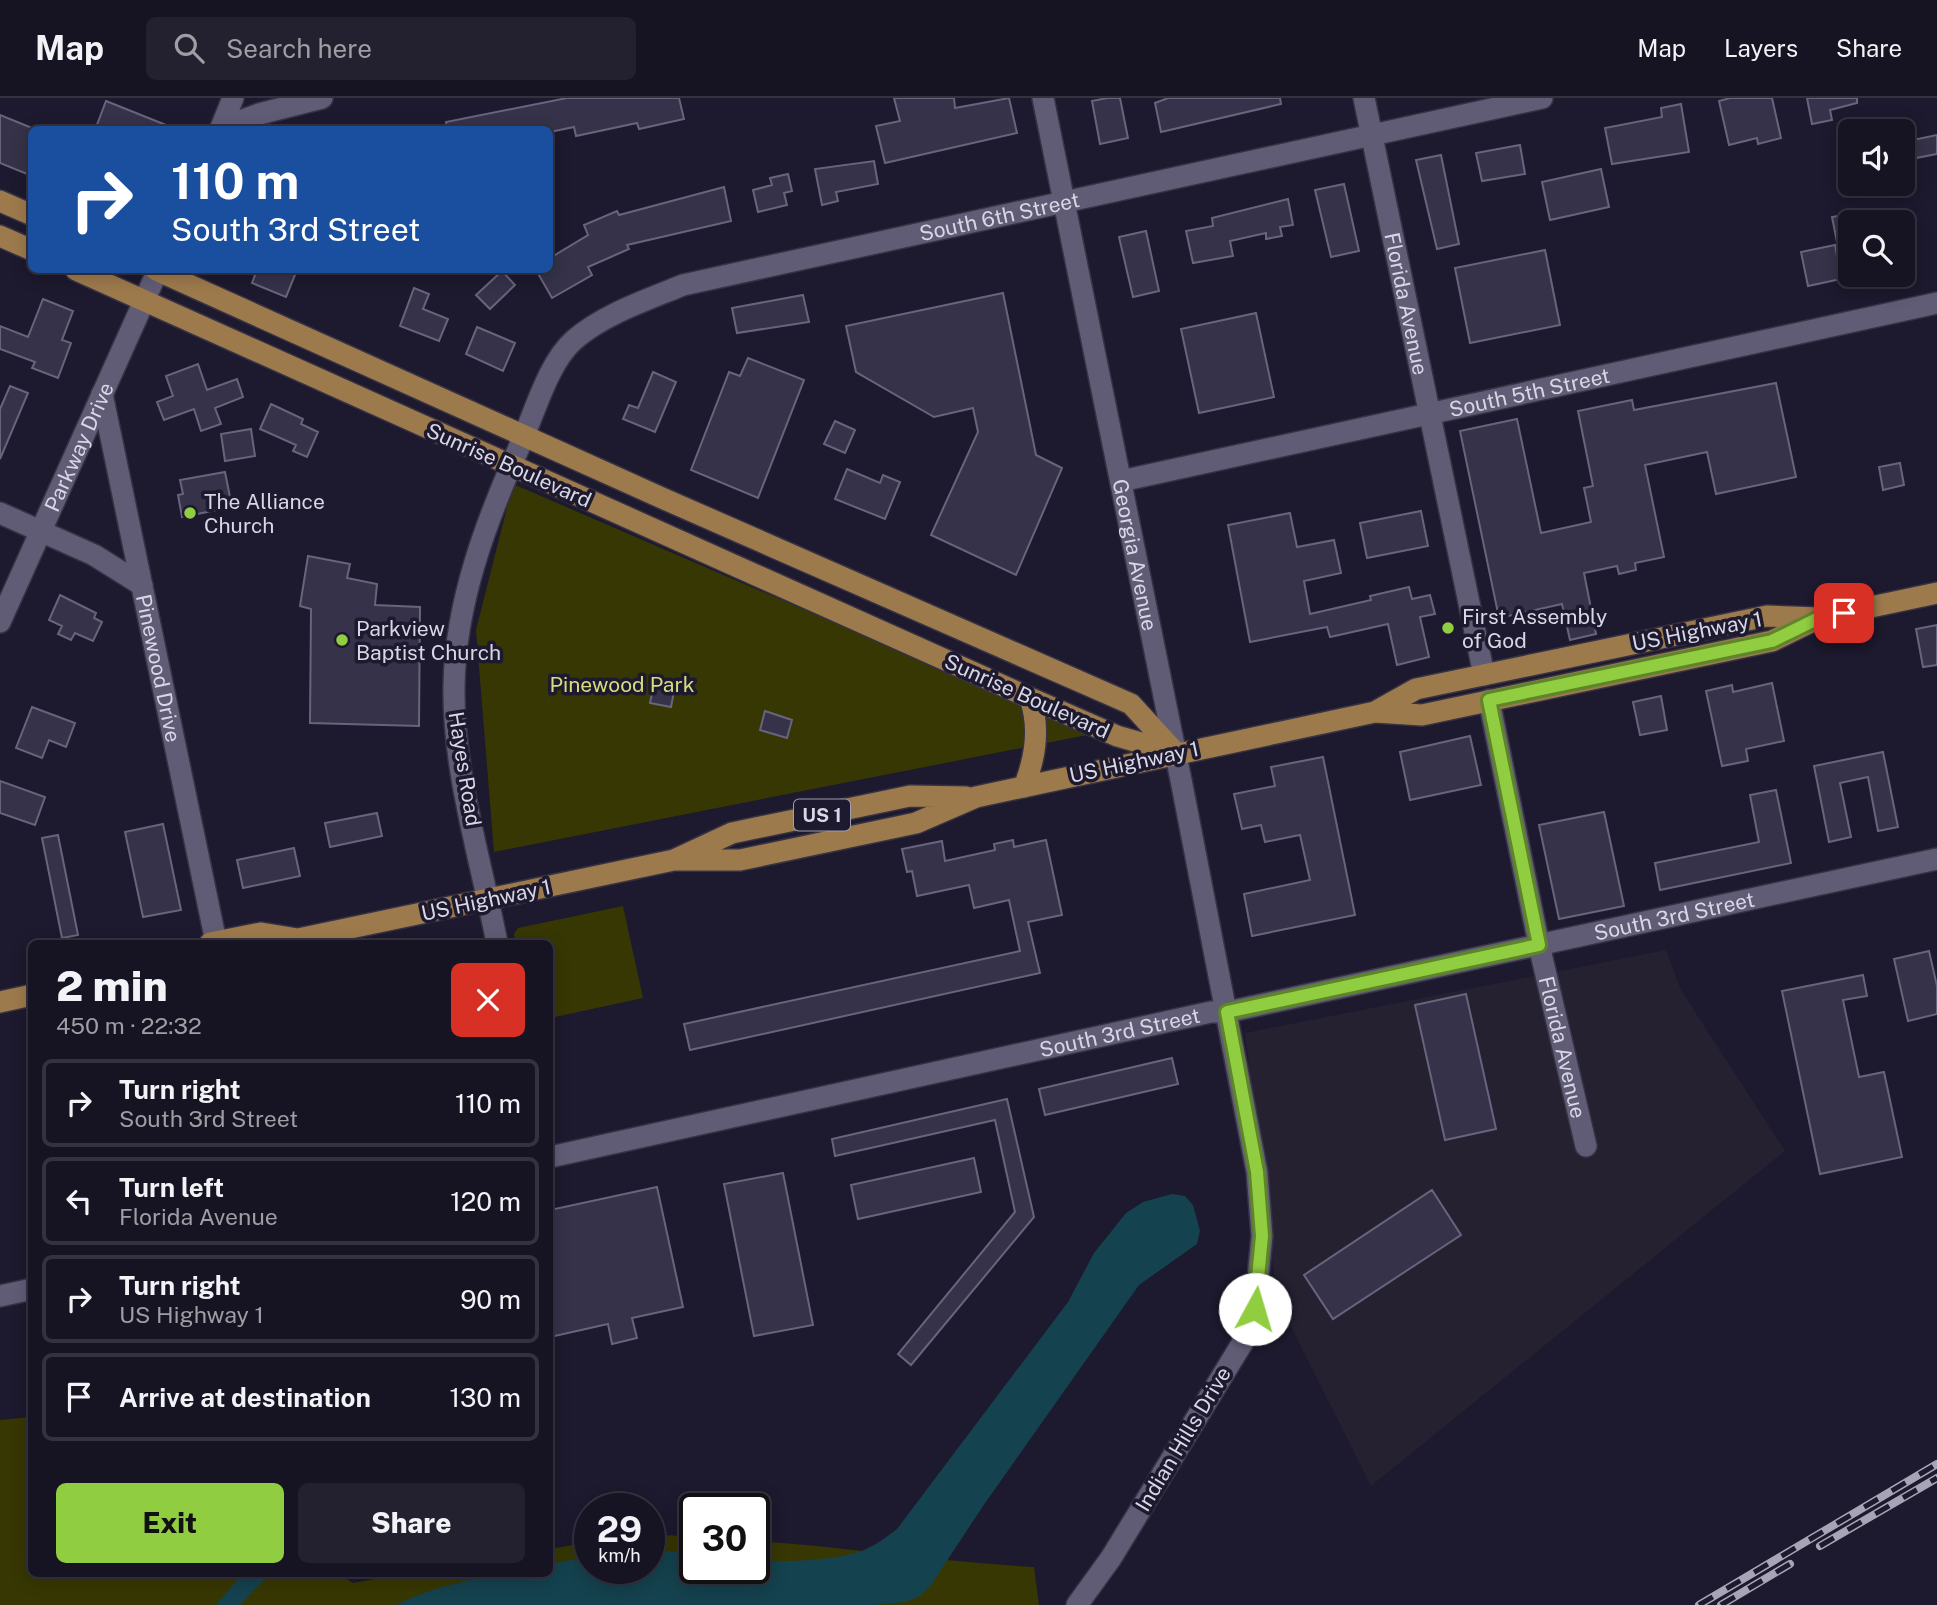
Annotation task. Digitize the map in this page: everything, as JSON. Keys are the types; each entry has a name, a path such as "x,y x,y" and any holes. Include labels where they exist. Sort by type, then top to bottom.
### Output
{"main road":[{"path":"0,201 28,213"},
{"path":"0,236 28,248"},
{"name":"Sunrise Boulevard","path":"83,273 1030,698 1117,736 1176,753"},
{"name":"Sunrise Boulevard","path":"164,273 524,436 1131,704 1176,753"},
{"name":"US Highway 1","path":"300,940 674,860 740,860 916,823 975,797 1375,712 1422,715 1772,641 1819,618 1937,593"},
{"name":"US Highway 1","path":"1375,712 1416,690 1484,675 1767,616 1819,618"},
{"path":"1024,787 1035,748 1035,714 1030,698"},
{"name":"US Highway 1","path":"227,940 261,933 291,940"},
{"path":"0,1002 28,996"}],"street":[{"path":"222,126 233,98"},
{"path":"229,126 259,114 322,98"},
{"name":"Georgia Avenue","path":"1043,98 1227,1012"},
{"name":"Florida Avenue","path":"1364,98 1484,675"},
{"name":"South 6th Street","path":"524,436 547,381 573,340 620,312 683,285 1542,98"},
{"name":"Parkway Drive","path":"0,622 156,273"},
{"name":"South 5th Street","path":"1121,481 1937,303"},
{"name":"Pinewood Drive","path":"102,394 212,940"},
{"name":"Hayes Road","path":"496,940 458,753 454,687 463,611 482,538 524,436"},
{"path":"0,513 94,555 142,585"},
{"name":"Florida Avenue","path":"1489,700 1539,945 1586,1146"},
{"name":"South 3rd Street","path":"553,1156 1211,1012 1227,1012 1937,859"},
{"name":"Indian Hills Drive","path":"1077,1605 1111,1558 1246,1336 1255,1309 1262,1236 1257,1172 1227,1012"},
{"path":"0,1296 28,1290"}],"shaded area":[{"path":"1666,950 1681,990 1785,1151 1371,1486 1277,1299 1245,1033"}],"green space":[{"name":"Pinewood Park","path":"513,484 1092,734 494,852 476,630"},
{"path":"623,906 643,998 553,1017 553,940 515,940 514,934 518,928"},
{"path":"28,1417 28,1577 344,1577 353,1583 385,1577 553,1577 553,1548 574,1545 574,1584 665,1584 665,1535 679,1536 679,1584 770,1584 770,1542 1034,1567 1039,1605 0,1605 0,1420"}],"water":[{"path":"1172,1194 1185,1196 1193,1205 1200,1231 1197,1244 1139,1285 983,1506 931,1585 920,1596 906,1602 874,1605 396,1605 433,1590 471,1580 490,1577 553,1577 553,1563 574,1559 574,1584 665,1584 665,1551 679,1552 679,1584 770,1584 770,1561 822,1559 869,1548 897,1529 1068,1302 1094,1253 1126,1213 1143,1202"},
{"path":"240,1577 267,1577 240,1605 216,1605"}],"building":[{"path":"567,98 679,98 684,119 639,129 637,123 576,136 574,127 553,131 553,126 446,126 446,122"},
{"path":"894,98 954,98 955,108 1009,98 1017,133 885,163 876,126 900,121"},
{"path":"1120,98 1128,138 1100,144 1092,101"},
{"path":"1168,98 1280,98 1281,104 1161,132 1155,103"},
{"path":"1730,98 1772,98 1781,138 1758,144 1757,138 1729,145 1719,101"},
{"path":"1807,98 1857,98 1857,103 1830,110 1832,120 1812,124"},
{"path":"106,101 168,126 97,126"},
{"path":"1681,104 1689,152 1612,164 1605,128 1662,117 1661,108"},
{"path":"0,115 28,126 28,174 0,163"},
{"path":"1937,135 1937,154 1915,158 1915,140"},
{"path":"1520,145 1525,174 1482,181 1476,153"},
{"path":"1441,155 1459,244 1437,249 1416,160"},
{"path":"874,161 878,184 836,192 838,201 822,205 815,169"},
{"path":"1601,169 1609,207 1550,220 1542,182"},
{"path":"788,174 792,191 784,193 787,205 758,212 753,190 772,185 770,178"},
{"path":"1344,184 1359,251 1331,257 1315,190"},
{"path":"724,187 731,221 627,245 629,249 588,267 592,275 552,298 538,273 553,273 553,256 588,235 584,225 617,211 619,215"},
{"path":"1288,199 1293,225 1280,227 1282,236 1266,239 1266,233 1230,241 1233,256 1193,263 1186,231 1213,226 1212,218"},
{"path":"1838,216 1837,242 1832,217"},
{"path":"1146,231 1159,291 1133,297 1119,237"},
{"path":"1835,245 1838,280 1808,286 1801,252"},
{"path":"1545,250 1560,325 1470,343 1455,268"},
{"path":"256,273 296,273 286,297 252,283"},
{"path":"500,273 504,273 515,285 490,309 476,295"},
{"path":"414,288 429,294 423,309 448,319 439,341 400,326"},
{"path":"1003,293 1036,455 1062,468 1016,575 931,535 978,432 973,408 934,417 856,372 846,326"},
{"path":"803,295 809,322 737,333 732,308"},
{"path":"43,299 73,311 62,340 71,343 58,378 32,368 35,362 0,349 0,326 28,337"},
{"path":"1256,313 1274,397 1199,413 1181,329"},
{"path":"477,327 515,343 503,371 466,354"},
{"path":"748,358 804,380 758,498 691,470 729,372 740,376"},
{"path":"198,364 207,390 237,379 243,397 215,408 221,424 201,431 194,409 164,420 157,402 173,396 166,376"},
{"path":"653,372 676,382 655,432 623,419 629,405 638,408"},
{"path":"1776,383 1796,477 1716,494 1707,452 1645,465 1664,557 1635,563 1636,570 1619,574 1617,566 1584,573 1596,634 1570,640 1562,604 1499,618 1460,431 1517,419 1541,533 1591,522 1584,488 1593,486 1578,411 1632,400 1634,410"},
{"path":"10,386 28,393 0,459 0,409"},
{"path":"271,404 303,419 301,424 318,432 307,457 293,451 296,445 260,429"},
{"path":"835,421 855,430 845,453 824,444"},
{"path":"251,429 255,456 225,461 221,434"},
{"path":"1900,463 1904,485 1883,490 1879,467"},
{"path":"847,469 880,483 883,475 900,482 885,519 835,499"},
{"path":"225,472 232,507 182,517 178,495 183,494 180,480"},
{"path":"1421,511 1428,546 1367,558 1360,523"},
{"path":"1290,513 1297,547 1334,540 1341,573 1304,581 1310,614 1371,600 1370,596 1409,587 1412,599 1430,595 1435,614 1420,617 1429,657 1397,665 1388,624 1330,637 1327,627 1250,642 1228,525"},
{"name":"Parkview Baptist Church","path":"308,556 350,564 347,578 377,584 375,605 420,607 419,726 310,723 311,609 300,606"},
{"path":"60,595 96,613 94,618 102,622 93,641 75,633 71,640 58,634 62,626 49,620"},
{"path":"1937,625 1937,665 1923,667 1916,629"},
{"path":"654,683 675,686 671,707 650,703"},
{"path":"1772,683 1784,741 1746,749 1748,761 1722,766 1706,691 1732,685 1733,692"},
{"path":"1661,696 1667,730 1640,735 1633,702"},
{"path":"32,707 75,723 66,747 49,740 42,758 16,748"},
{"path":"765,711 792,720 787,738 760,730"},
{"path":"1470,736 1481,785 1410,800 1400,752"},
{"path":"1883,752 1898,827 1878,831 1868,777 1840,783 1851,837 1829,842 1814,766"},
{"path":"1323,757 1355,915 1252,936 1244,894 1310,880 1300,835 1265,842 1261,825 1242,829 1234,794 1275,786 1271,767"},
{"path":"0,781 45,797 35,825 0,813"},
{"path":"1776,790 1791,863 1660,890 1655,863 1759,842 1750,795"},
{"path":"1604,812 1624,906 1559,919 1539,825"},
{"path":"377,813 382,836 330,847 325,823"},
{"path":"163,824 181,910 143,917 125,832"},
{"path":"58,835 78,935 62,938 42,838"},
{"path":"1013,840 1014,847 1046,840 1062,915 1028,922 1040,973 690,1050 684,1024 1020,951 1009,900 974,908 969,885 917,896 912,871 907,872 902,849 942,841 945,861 995,850 994,844"},
{"path":"294,848 300,876 243,888 237,860"},
{"path":"1929,951 1937,986 1937,1014 1908,1021 1894,959"},
{"path":"1863,975 1867,996 1843,1000 1859,1077 1884,1072 1902,1157 1820,1174 1782,991"},
{"path":"1466,994 1496,1129 1445,1140 1415,1005"},
{"path":"1172,1058 1178,1084 1045,1115 1039,1089"},
{"path":"1007,1099 1034,1217 911,1365 898,1354 1015,1212 995,1120 835,1156 832,1139"},
{"path":"974,1158 981,1192 858,1219 851,1185"},
{"path":"783,1173 813,1325 754,1336 724,1184"},
{"path":"657,1187 683,1307 632,1318 637,1338 612,1344 608,1324 553,1336 553,1209"},
{"path":"1432,1190 1461,1235 1333,1319 1304,1275"}],"railway":[{"path":"1699,1605 1937,1464"},
{"path":"1820,1546 1937,1478"},
{"path":"1721,1605 1790,1564"}],"place":[{"name":"The Alliance Church","path":"190,513"},
{"name":"First Assembly of God","path":"1448,628"},
{"name":"Parkview Baptist Church","path":"342,640"}],"route":[{"path":"1255,1309 1262,1236 1257,1172 1227,1012 1539,945 1489,700 1772,641 1819,618 1844,613"}]}
